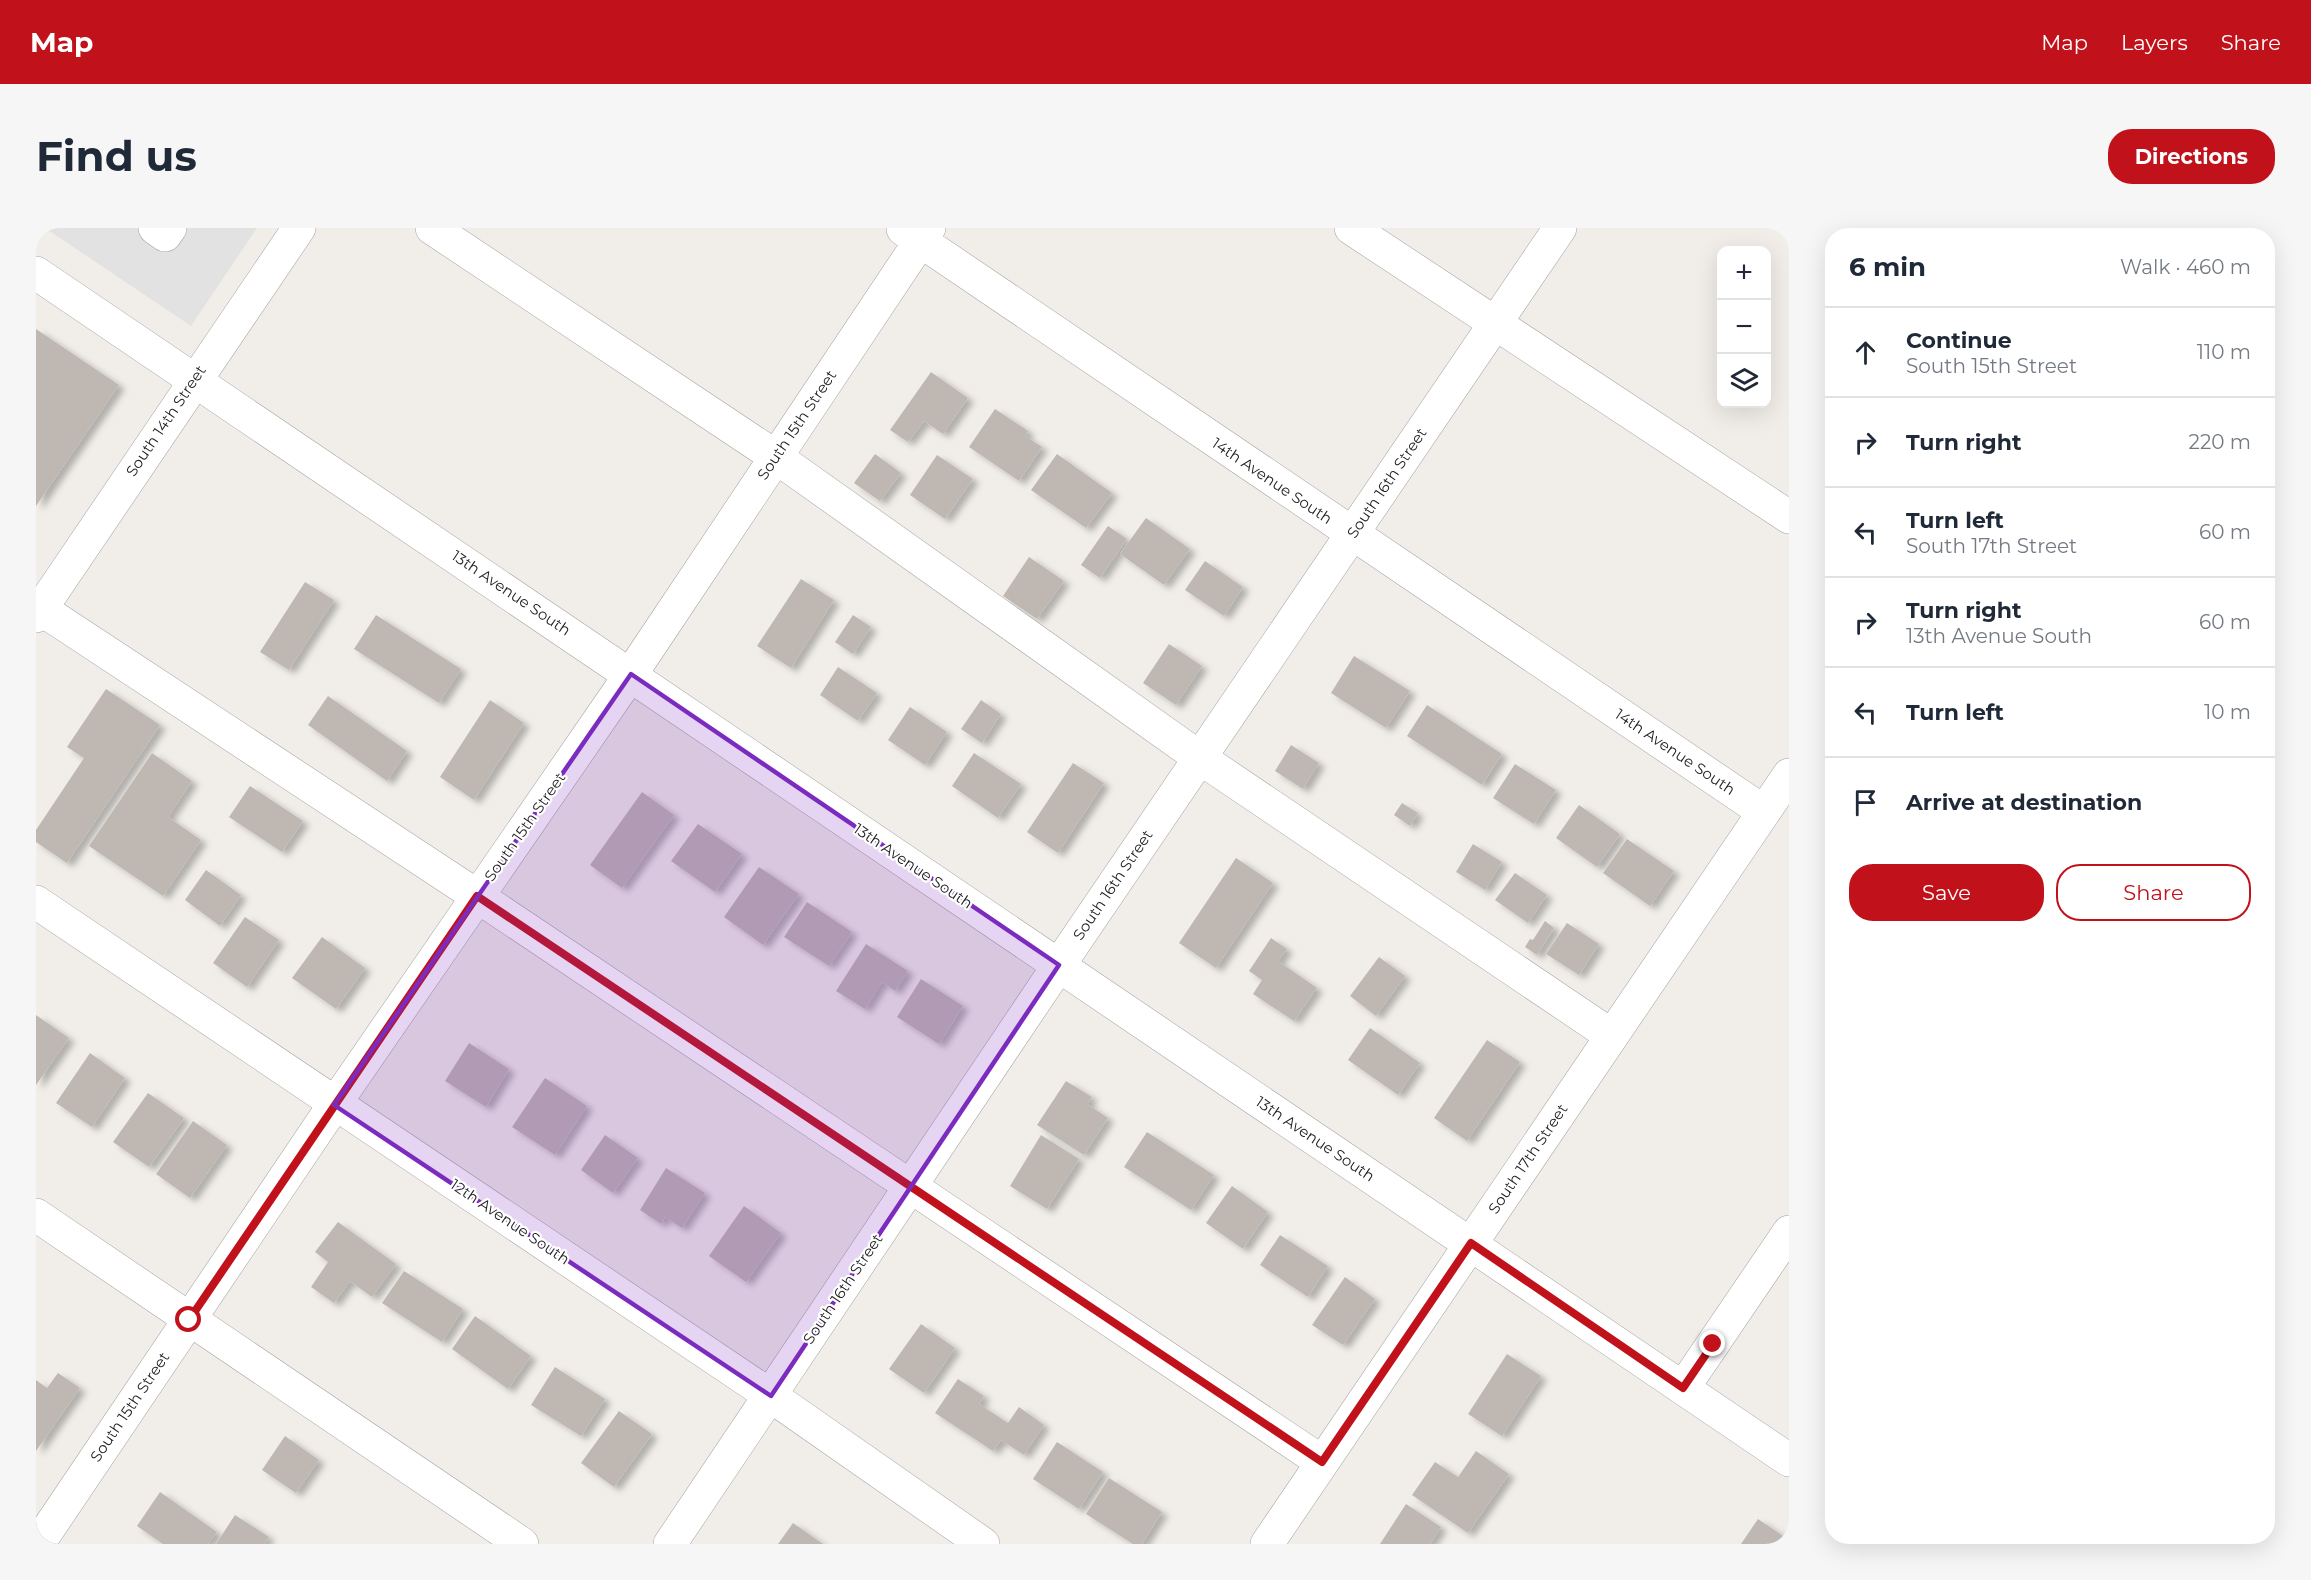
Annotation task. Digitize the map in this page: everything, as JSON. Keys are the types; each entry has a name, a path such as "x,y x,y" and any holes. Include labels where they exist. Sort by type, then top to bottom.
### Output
{"street":[{"path":"155,228 165,235 170,228"},
{"name":"South 14th Street","path":"38,613 299,228"},
{"path":"432,228 776,457 1200,758 1612,1036"},
{"path":"1351,228 1789,517"},
{"name":"South 16th Street","path":"670,1544 1059,965 1560,228"},
{"name":"South 15th Street","path":"38,1544 334,1105 631,674 776,457 917,232"},
{"name":"14th Avenue South","path":"917,232 1351,535 1764,812"},
{"name":"13th Avenue South","path":"36,273 1789,1460"},
{"path":"38,613 477,896 1322,1462"},
{"name":"South 17th Street","path":"1266,1544 1789,774"},
{"name":"12th Avenue South","path":"36,902 334,1105 771,1396 983,1544"},
{"path":"36,1215 522,1544"},
{"path":"1683,1388 1789,1232"}],"highlighted area":[{"path":"631,674 1059,965 771,1396 334,1105"}],"shaded area":[{"path":"45,228 257,228 191,326"}],"building":[{"path":"36,329 119,385 36,506"},
{"path":"931,372 968,398 943,434 924,421 908,442 890,430"},
{"path":"995,409 1028,431 1025,436 1042,447 1019,481 969,447"},
{"path":"875,454 901,473 880,501 854,483"},
{"path":"1057,454 1112,493 1086,528 1031,490"},
{"path":"937,455 973,479 945,519 910,495"},
{"path":"1146,518 1190,549 1164,585 1120,554"},
{"path":"1108,526 1127,539 1100,578 1081,565"},
{"path":"1029,557 1064,581 1037,619 1003,596"},
{"path":"1205,561 1243,587 1224,616 1185,590"},
{"path":"801,579 834,600 791,668 757,646"},
{"path":"305,582 334,600 289,670 260,652"},
{"path":"376,615 461,669 439,703 354,649"},
{"path":"853,615 871,627 853,654 835,642"},
{"path":"1169,644 1202,666 1176,705 1143,683"},
{"path":"1354,656 1410,691 1386,728 1331,693"},
{"path":"838,667 877,693 858,721 820,695"},
{"path":"106,689 160,725 67,863 36,842 36,830 84,758 67,747"},
{"path":"328,696 407,751 387,781 308,725"},
{"path":"490,700 524,723 474,800 440,777"},
{"path":"981,700 1001,714 982,743 961,729"},
{"path":"1427,705 1502,754 1482,785 1407,736"},
{"path":"910,707 947,732 925,765 888,740"},
{"path":"1291,745 1319,763 1303,789 1275,771"},
{"path":"152,753 192,781 168,817 201,840 163,896 89,846"},
{"path":"974,753 1021,784 998,818 952,786"},
{"path":"1073,763 1104,783 1058,853 1027,832"},
{"path":"1515,764 1556,790 1534,824 1493,798"},
{"path":"250,786 303,821 282,852 229,817"},
{"path":"642,792 674,815 622,888 590,865"},
{"path":"1402,803 1418,813 1410,826 1394,815"},
{"path":"1579,805 1620,834 1597,867 1556,838"},
{"path":"698,824 742,854 715,892 671,861"},
{"path":"1627,839 1674,871 1650,906 1603,873"},
{"path":"1473,844 1502,862 1485,890 1456,872"},
{"path":"1236,858 1273,883 1216,968 1179,943"},
{"path":"759,867 799,894 763,945 724,917"},
{"path":"206,870 241,895 220,926 185,900"},
{"path":"1515,873 1547,895 1528,923 1495,900"},
{"path":"807,902 852,932 829,966 784,937"},
{"path":"245,917 279,940 247,987 213,963"},
{"path":"1545,921 1554,928 1537,955 1525,947 1530,939 1533,940"},
{"path":"1567,923 1599,944 1579,975 1546,954"},
{"path":"322,937 365,968 336,1009 292,978"},
{"path":"1271,938 1287,949 1278,961 1317,988 1294,1021 1253,994 1262,980 1249,971"},
{"path":"866,944 908,971 895,991 882,982 865,1009 836,991"},
{"path":"1379,957 1405,976 1376,1016 1350,996"},
{"path":"921,979 963,1006 939,1044 897,1017"},
{"path":"36,1015 69,1038 36,1085"},
{"path":"1370,1028 1420,1063 1398,1095 1348,1060"},
{"path":"1487,1040 1520,1062 1467,1141 1434,1118"},
{"path":"469,1043 509,1069 486,1107 445,1081"},
{"path":"90,1053 125,1078 92,1127 56,1103"},
{"path":"545,1078 587,1106 555,1155 512,1127"},
{"path":"1066,1081 1092,1097 1087,1104 1108,1118 1084,1155 1037,1125"},
{"path":"148,1093 184,1118 149,1167 113,1142"},
{"path":"193,1121 227,1145 190,1198 156,1174"},
{"path":"1147,1132 1214,1175 1191,1210 1124,1167"},
{"path":"605,1135 638,1158 613,1193 581,1170"},
{"path":"1041,1135 1079,1159 1047,1209 1010,1186"},
{"path":"666,1168 705,1193 682,1228 665,1217 661,1224 640,1210"},
{"path":"1232,1186 1268,1212 1243,1249 1206,1223"},
{"path":"744,1206 781,1233 746,1282 709,1256"},
{"path":"338,1222 396,1264 372,1297 350,1281 334,1303 311,1287 328,1262 315,1252"},
{"path":"1280,1235 1328,1266 1308,1297 1260,1265"},
{"path":"404,1271 463,1309 442,1342 382,1303"},
{"path":"1345,1277 1375,1299 1343,1345 1312,1325"},
{"path":"475,1316 531,1356 508,1389 452,1349"},
{"path":"921,1324 955,1348 924,1393 889,1369"},
{"path":"1507,1354 1541,1376 1502,1436 1468,1414"},
{"path":"555,1367 605,1399 581,1436 531,1405"},
{"path":"58,1373 80,1388 36,1451 36,1380 47,1388"},
{"path":"958,1379 984,1396 979,1404 1008,1423 1019,1407 1044,1425 1024,1455 1001,1440 993,1451 935,1413"},
{"path":"619,1411 652,1434 614,1487 581,1463"},
{"path":"285,1436 319,1460 296,1493 262,1470"},
{"path":"1057,1442 1103,1472 1079,1509 1033,1479"},
{"path":"1476,1451 1509,1474 1468,1533 1412,1495 1435,1462 1458,1477"},
{"path":"1109,1478 1162,1512 1142,1544 1133,1544 1086,1514"},
{"path":"160,1492 217,1532 208,1544 163,1544 137,1526"},
{"path":"1406,1504 1441,1527 1430,1544 1380,1544"},
{"path":"235,1515 269,1537 264,1544 216,1544"},
{"path":"1758,1519 1789,1540 1787,1544 1741,1544"},
{"path":"793,1523 823,1544 778,1544"}],"route":[{"path":"189,1320 477,896 1322,1462 1471,1243 1683,1388 1713,1344"}]}
